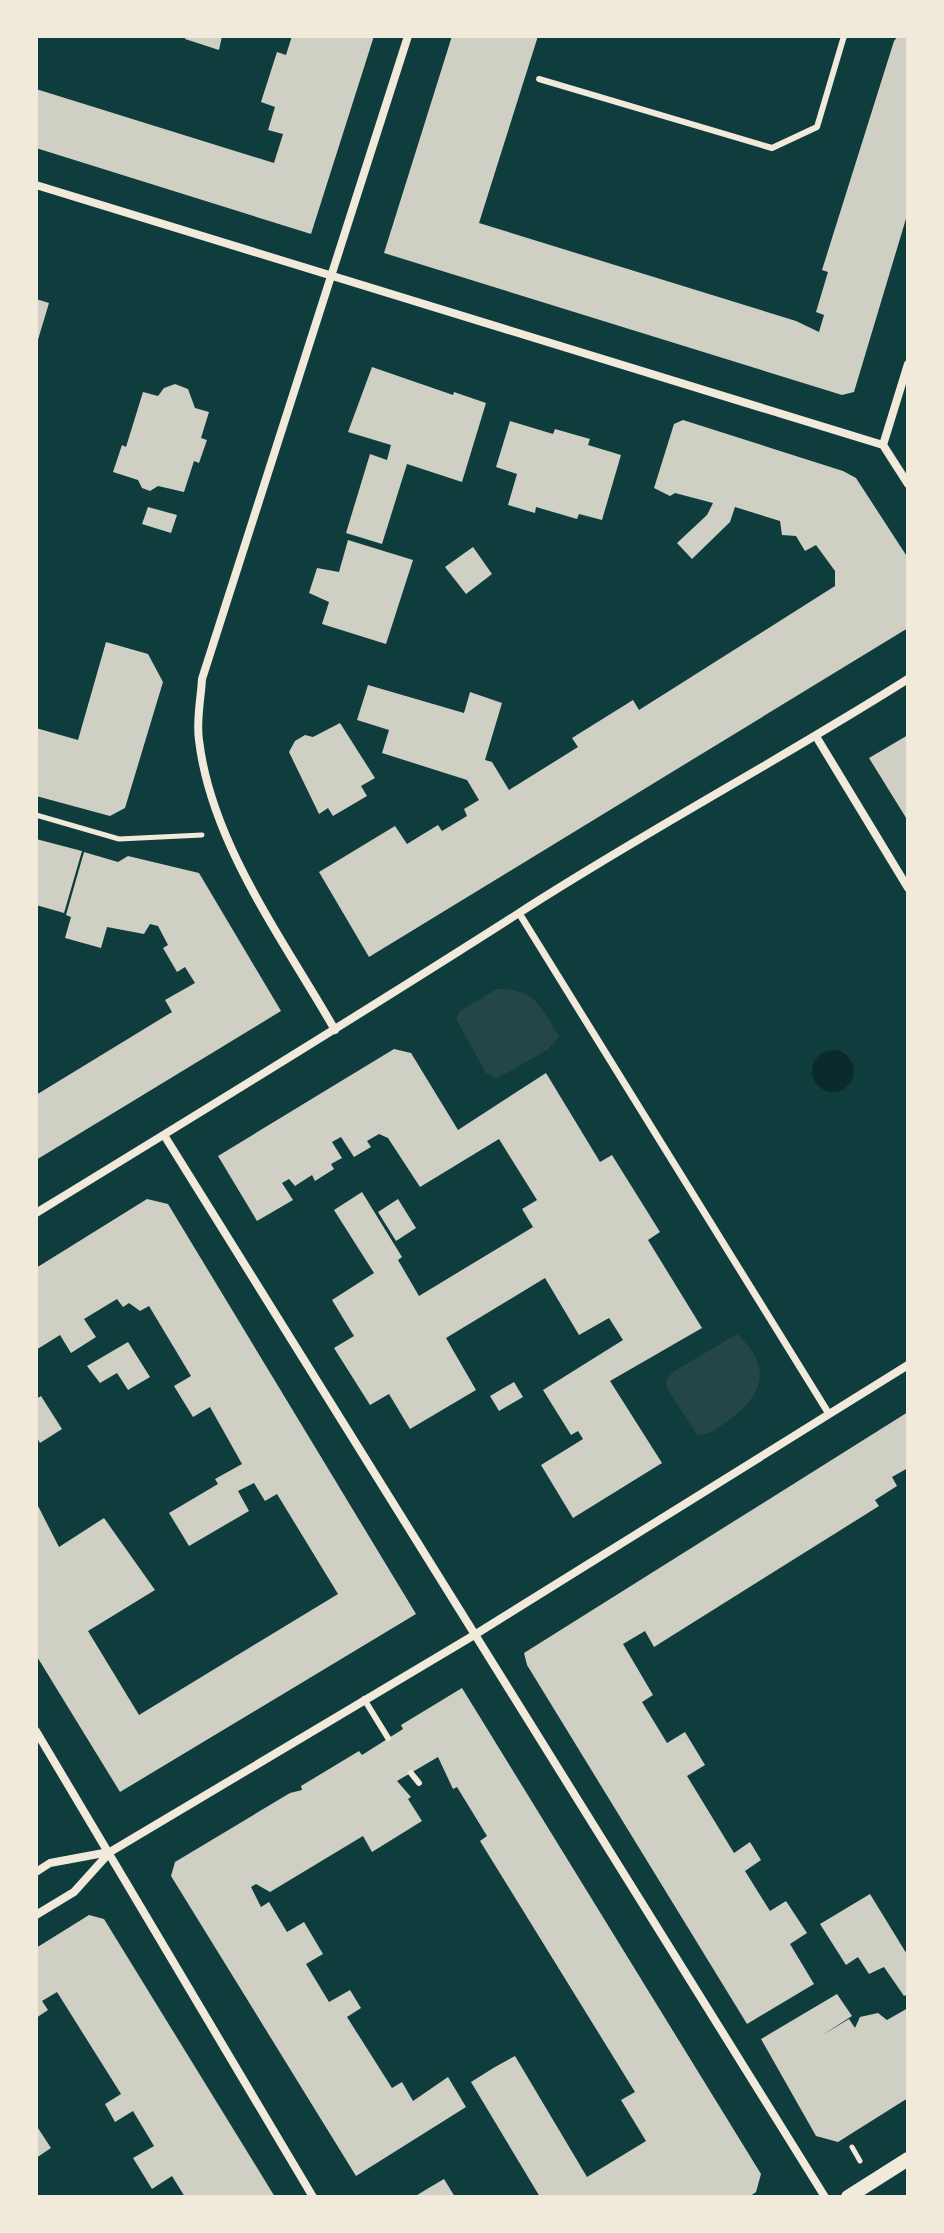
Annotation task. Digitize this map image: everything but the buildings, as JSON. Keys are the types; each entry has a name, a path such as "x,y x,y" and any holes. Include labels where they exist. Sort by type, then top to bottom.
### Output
{"street":[{"path":"335,1030 223,834 204,774 198,736 202,679 408,36"},
{"path":"36,185 883,445 908,484"},
{"path":"883,445 908,364"},
{"path":"36,1213 394,994 519,913 817,738 908,679"},
{"path":"817,738 908,888"},
{"path":"519,913 829,1414"},
{"path":"164,1135 825,2197"},
{"path":"36,1915 74,1892 110,1852 476,1634 908,1365"},
{"path":"36,1731 313,2197"},
{"path":"36,1872 50,1863 110,1852"},
{"path":"848,2197 908,2159"}],"lane":[{"path":"539,79 772,148 817,127 844,36"},
{"path":"364,1699 388,1738"},
{"path":"411,1773 419,1783"}],"path":[{"path":"36,815 119,839 223,834"}],"shaded area":[{"path":"497,989 529,996 542,1009 559,1037 547,1050 496,1079 486,1073 456,1019 460,1011"},
{"path":"833,1050 848,1056 854,1071 848,1086 833,1092 818,1086 812,1071 818,1056"},
{"path":"737,1334 749,1346 760,1370 755,1392 749,1402 726,1422 709,1433 697,1435 667,1388 666,1380 673,1372"}]}
